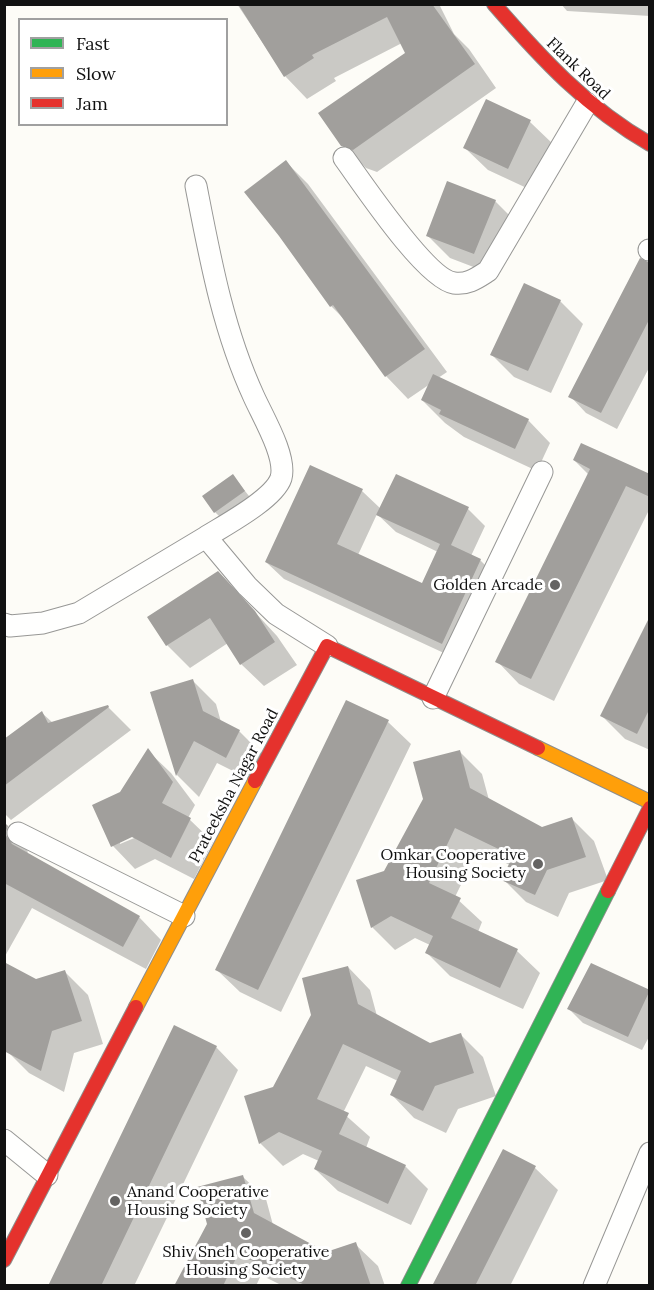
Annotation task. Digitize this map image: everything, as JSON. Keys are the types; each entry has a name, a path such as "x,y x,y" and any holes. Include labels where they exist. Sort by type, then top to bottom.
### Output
{"street":[{"name":"Flank Road","path":"494,4 557,76 587,103 626,132 650,144"},
{"path":"344,158 399,232 436,275 453,283 470,282 488,271 587,103"},
{"path":"4,624 10,626 43,623 79,613 206,537 269,495 281,477 282,466 273,439 243,373 216,293 196,186"},
{"path":"433,698 542,472"},
{"path":"206,537 247,586 276,614 327,646 650,802"},
{"name":"Prateeksha Nagar Road","path":"4,1260 327,646"},
{"path":"408,1286 650,808"},
{"path":"18,833 184,916"},
{"path":"4,1140 47,1175"},
{"path":"594,1286 650,1153"}],"building":[{"path":"238,4 432,4 475,64 353,150 341,146 318,113 405,53 387,17 312,55 314,58 284,77"},
{"path":"486,99 531,120 508,169 463,148"},
{"path":"286,160 425,349 385,377 333,305 330,307 244,192"},
{"path":"447,181 496,200 474,254 426,236"},
{"path":"640,258 650,263 650,318 601,413 568,397"},
{"path":"524,283 561,300 528,371 490,355"},
{"path":"433,374 529,419 515,449 439,414 441,410 421,400"},
{"name":"Golden Arcade","path":"581,443 650,474 650,497 626,486 531,679 495,662 590,469 573,460"},
{"path":"310,465 363,489 337,544 422,583 440,544 376,515 396,474 469,507 451,545 481,559 442,644 265,562"},
{"path":"233,474 245,491 214,513 202,496"},
{"path":"218,571 255,611 275,642 240,665 210,618 166,646 147,617"},
{"path":"650,616 650,708 637,734 600,716"},
{"path":"193,679 203,711 240,730 226,758 194,741 176,776 150,692"},
{"path":"346,700 389,720 258,990 215,970"},
{"path":"108,705 109,707 4,786 4,739 42,711 48,723"},
{"path":"148,748 173,782 162,803 191,818 171,858 132,837 111,847 92,805 120,792"},
{"name":"Omkar Cooperative Housing Society","path":"460,750 470,788 542,827 572,817 586,857 547,870 535,895 501,880 513,856 455,828 429,883 461,898 451,918 518,949 500,988 425,953 433,936 391,916 371,928 356,880 384,871 423,799 413,762"},
{"path":"4,822 8,826 5,834 12,844 140,916 123,947 4,883"},
{"path":"4,962 36,979 65,970 82,1021 52,1031 41,1071 4,1051"},
{"path":"591,963 650,990 628,1037 567,1009"},
{"path":"348,966 358,1004 430,1043 461,1033 474,1073 435,1086 423,1111 390,1095 401,1071 343,1044 317,1099 349,1113 339,1134 406,1165 388,1204 314,1169 322,1151 279,1132 259,1144 244,1096 273,1087 311,1015 302,978"},
{"name":"Anand Cooperative Housing Society","path":"174,1025 217,1046 101,1286 48,1286"},
{"path":"503,1149 536,1166 475,1286 432,1286"},
{"name":"Shiv Sneh Cooperative Housing Society","path":"243,1175 254,1213 326,1252 356,1242 371,1286 307,1286 238,1254 223,1286 174,1286 207,1224 197,1187"}],"traffic: fast":[{"path":"408,1286 608,891"}],"traffic: slow":[{"path":"538,748 650,802"},
{"path":"136,1007 255,781"}],"traffic: jam":[{"path":"494,4 566,81 606,115 650,144"},
{"path":"255,781 327,646 538,748"},
{"path":"608,891 650,808"},
{"path":"4,1260 136,1007"}],"place":[{"name":"Golden Arcade","path":"555,585"},
{"name":"Omkar Cooperative Housing Society","path":"538,864"},
{"name":"Anand Cooperative Housing Society","path":"115,1201"},
{"name":"Shiv Sneh Cooperative Housing Society","path":"246,1233"}]}
